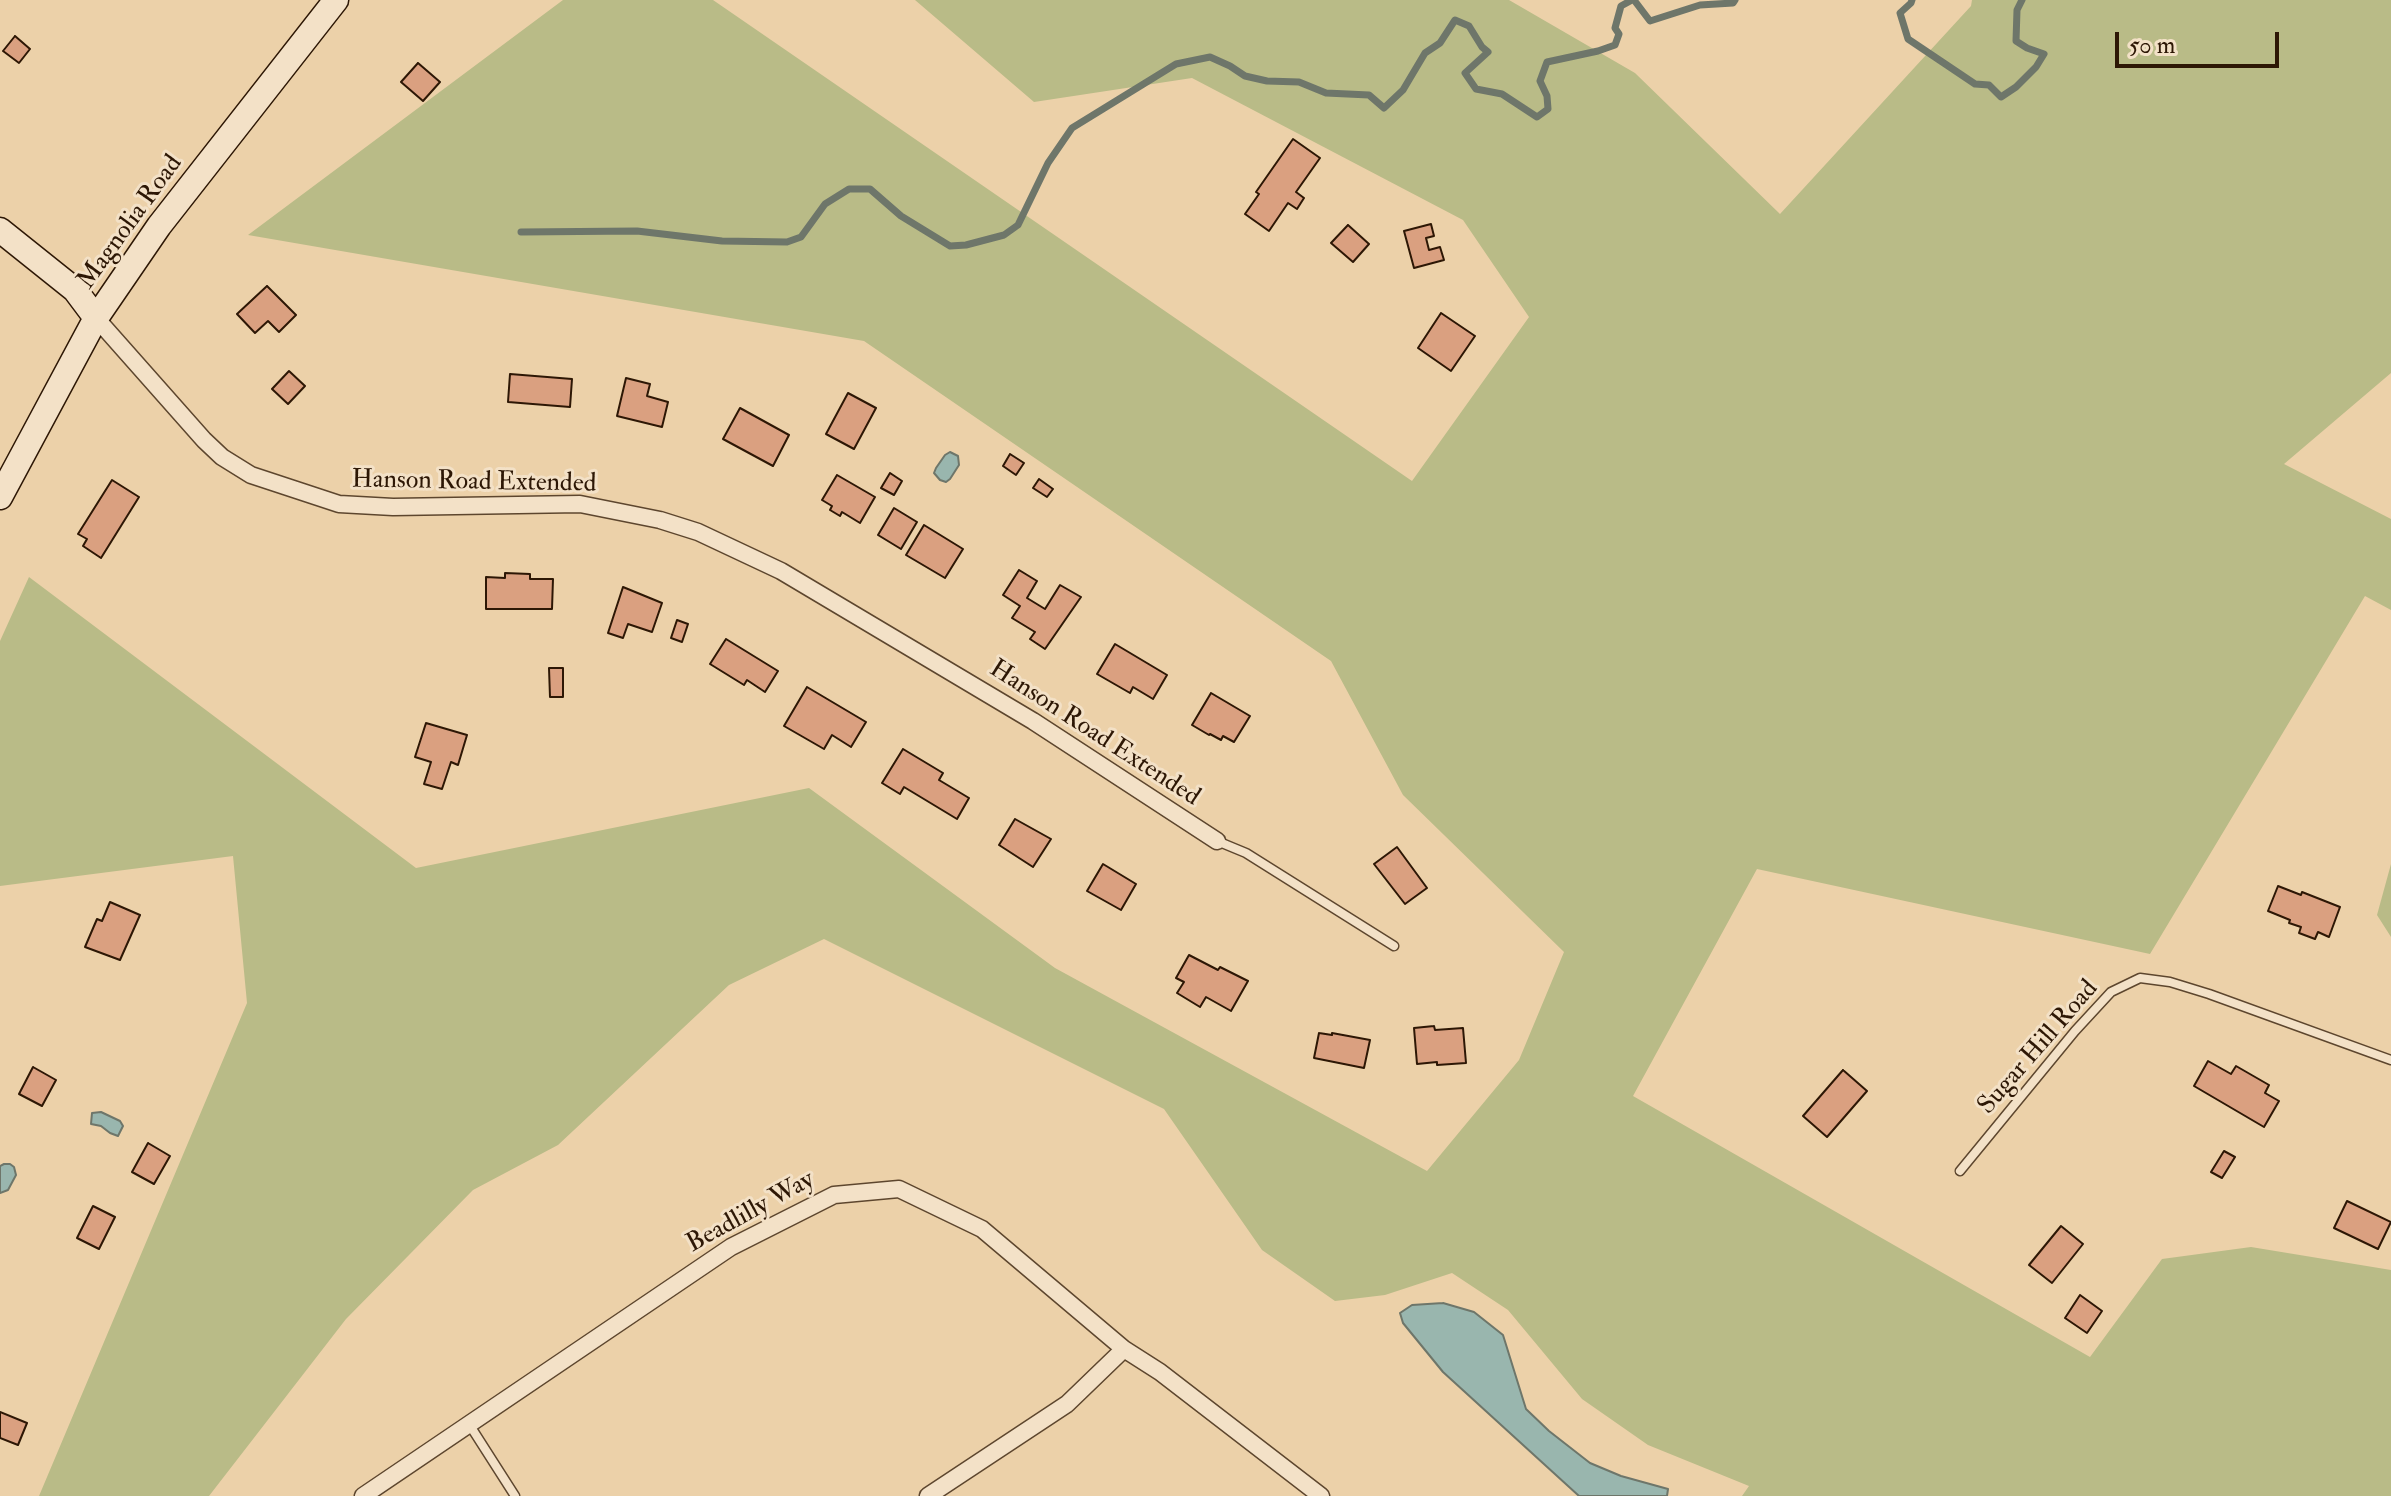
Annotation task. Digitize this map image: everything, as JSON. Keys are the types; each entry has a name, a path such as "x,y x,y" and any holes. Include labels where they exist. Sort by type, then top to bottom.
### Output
{"main road":[{"name":"Magnolia Road","path":"0,497 96,318 159,226 336,0"},
{"path":"0,230 75,290 96,318"}],"street":[{"name":"Hanson Road Extended","path":"96,318 204,440 222,457 251,475 339,504 393,507 580,504 660,520 698,532 781,571 1033,721 1217,841"},
{"name":"Beadlilly Way","path":"363,1496 731,1247 834,1195 899,1189 982,1229 1124,1349 1160,1372 1321,1496"},
{"path":"928,1496 1067,1404 1124,1349"}],"lane":[{"path":"1217,841 1246,853 1394,946"},
{"name":"Sugar Hill Road","path":"1960,1171 2111,992 2140,978 2170,982 2209,994 2391,1060"},
{"path":"469,1424 515,1496"}],"green space":[{"path":"563,0 713,0 1412,481 1529,317 1463,220 1192,78 1034,102 915,0 1509,0 1635,73 1780,214 1971,6 1972,0 2391,0 2391,373 2284,464 2391,519 2391,610 2365,596 2150,954 1757,869 1633,1096 2090,1357 2162,1259 2251,1247 2391,1270 2391,1496 1742,1496 1749,1486 1648,1445 1582,1399 1508,1310 1452,1273 1385,1295 1335,1301 1262,1250 1164,1109 824,939 729,985 558,1145 473,1190 346,1319 209,1496 39,1496 247,1003 233,856 0,886 0,641 29,577 416,868 809,788 1055,968 1427,1171 1519,1060 1564,952 1403,795 1331,661 864,341 248,235"},
{"path":"2391,864 2391,937 2377,915"}],"water":[{"path":"950,452 958,456 959,465 946,482 934,473"},
{"path":"101,1112 120,1121 123,1126 118,1136 91,1124 92,1113"},
{"path":"0,1166 14,1167 16,1175 8,1190 0,1193"},
{"path":"1443,1303 1474,1312 1503,1335 1526,1409 1549,1431 1590,1463 1621,1476 1668,1489 1667,1496 1579,1496 1443,1372 1403,1323 1400,1313 1412,1305"}],"building":[{"path":"15,36 30,49 19,63 3,51"},
{"path":"418,63 440,82 423,101 401,82"},
{"path":"1293,139 1320,158 1296,192 1304,198 1297,209 1288,203 1269,231 1245,214 1259,194 1256,192"},
{"path":"1431,224 1434,236 1426,238 1429,250 1440,247 1444,260 1414,268 1404,231"},
{"path":"1348,225 1369,244 1353,262 1331,243"},
{"path":"267,286 296,315 279,332 268,321 255,333 237,314"},
{"path":"1441,313 1475,336 1451,371 1418,348"},
{"path":"289,371 305,386 288,404 272,389"},
{"path":"510,374 572,379 570,407 508,402"},
{"path":"626,378 650,384 647,396 668,402 662,427 617,416"},
{"path":"848,393 876,408 854,449 826,434"},
{"path":"740,408 789,435 773,466 723,439"},
{"path":"1010,454 1024,463 1016,475 1003,466"},
{"path":"890,473 902,481 894,495 881,488"},
{"path":"837,475 875,497 860,523 842,512 840,516 830,510 832,506 822,500"},
{"path":"1039,479 1053,489 1047,497 1033,488"},
{"path":"112,480 139,497 101,558 83,546 87,539 78,534"},
{"path":"894,508 917,522 901,549 878,535"},
{"path":"924,525 963,549 945,578 906,555"},
{"path":"1019,570 1037,581 1027,598 1045,609 1060,585 1081,597 1045,649 1030,639 1035,632 1012,618 1020,606 1003,595"},
{"path":"505,573 530,574 530,579 553,579 552,609 486,609 486,577 505,578"},
{"path":"623,587 662,603 652,632 628,624 623,638 608,633"},
{"path":"677,620 688,624 682,642 671,638"},
{"path":"726,639 778,671 765,692 747,680 744,685 710,664"},
{"path":"1115,644 1167,675 1153,699 1133,687 1130,693 1097,674"},
{"path":"549,668 563,668 563,697 550,697"},
{"path":"807,687 866,722 851,747 832,735 824,749 784,726"},
{"path":"1211,693 1250,716 1234,742 1223,736 1221,740 1192,725"},
{"path":"426,723 467,735 458,765 451,762 442,789 424,784 431,762 415,757"},
{"path":"903,749 943,773 939,780 969,798 957,819 904,787 900,794 882,783"},
{"path":"1015,819 1051,839 1033,867 999,845"},
{"path":"1397,847 1427,888 1405,904 1374,864"},
{"path":"1103,864 1136,884 1121,910 1087,891"},
{"path":"2278,886 2340,907 2329,937 2318,932 2315,939 2299,933 2301,927 2268,911"},
{"path":"110,902 140,915 120,960 85,947 97,919 102,921"},
{"path":"1189,955 1248,981 1231,1011 1206,997 1200,1007 1177,993 1184,982 1176,978"},
{"path":"1434,1026 1435,1030 1463,1028 1466,1063 1417,1064 1414,1028"},
{"path":"1319,1033 1370,1040 1364,1068 1314,1058"},
{"path":"2208,1061 2231,1074 2236,1066 2269,1085 2265,1093 2279,1101 2264,1127 2194,1086"},
{"path":"33,1067 56,1080 42,1106 19,1094"},
{"path":"1843,1070 1867,1091 1827,1137 1803,1116"},
{"path":"148,1143 170,1156 154,1184 132,1172"},
{"path":"2224,1151 2235,1157 2222,1178 2211,1172"},
{"path":"2347,1201 2391,1222 2378,1249 2334,1228"},
{"path":"93,1206 115,1217 99,1249 77,1238"},
{"path":"2061,1226 2083,1244 2052,1283 2029,1265"},
{"path":"2080,1295 2102,1311 2087,1333 2065,1318"},
{"path":"0,1412 27,1423 18,1445 0,1438"}],"waterway":[{"path":"521,232 637,231 722,241 787,242 801,237 825,204 849,189 870,189 901,216 950,246 966,245 1004,235 1018,225 1048,163 1072,128 1176,64 1210,57 1245,76 1267,81 1299,82 1326,93 1369,95 1384,108 1403,90 1425,53 1440,43 1455,20 1469,26 1488,52 1465,73 1476,89 1502,94 1537,117 1548,109 1547,96 1540,81 1547,62 1615,45 1619,34 1615,28 1621,6 1632,0"},
{"path":"1634,0 1650,21 1700,5 1733,3 1735,0"},
{"path":"1912,0 1900,13 1908,39 1975,84 1989,85 2001,97 2016,87 2044,54 2016,41 2017,10 2022,0"}]}
